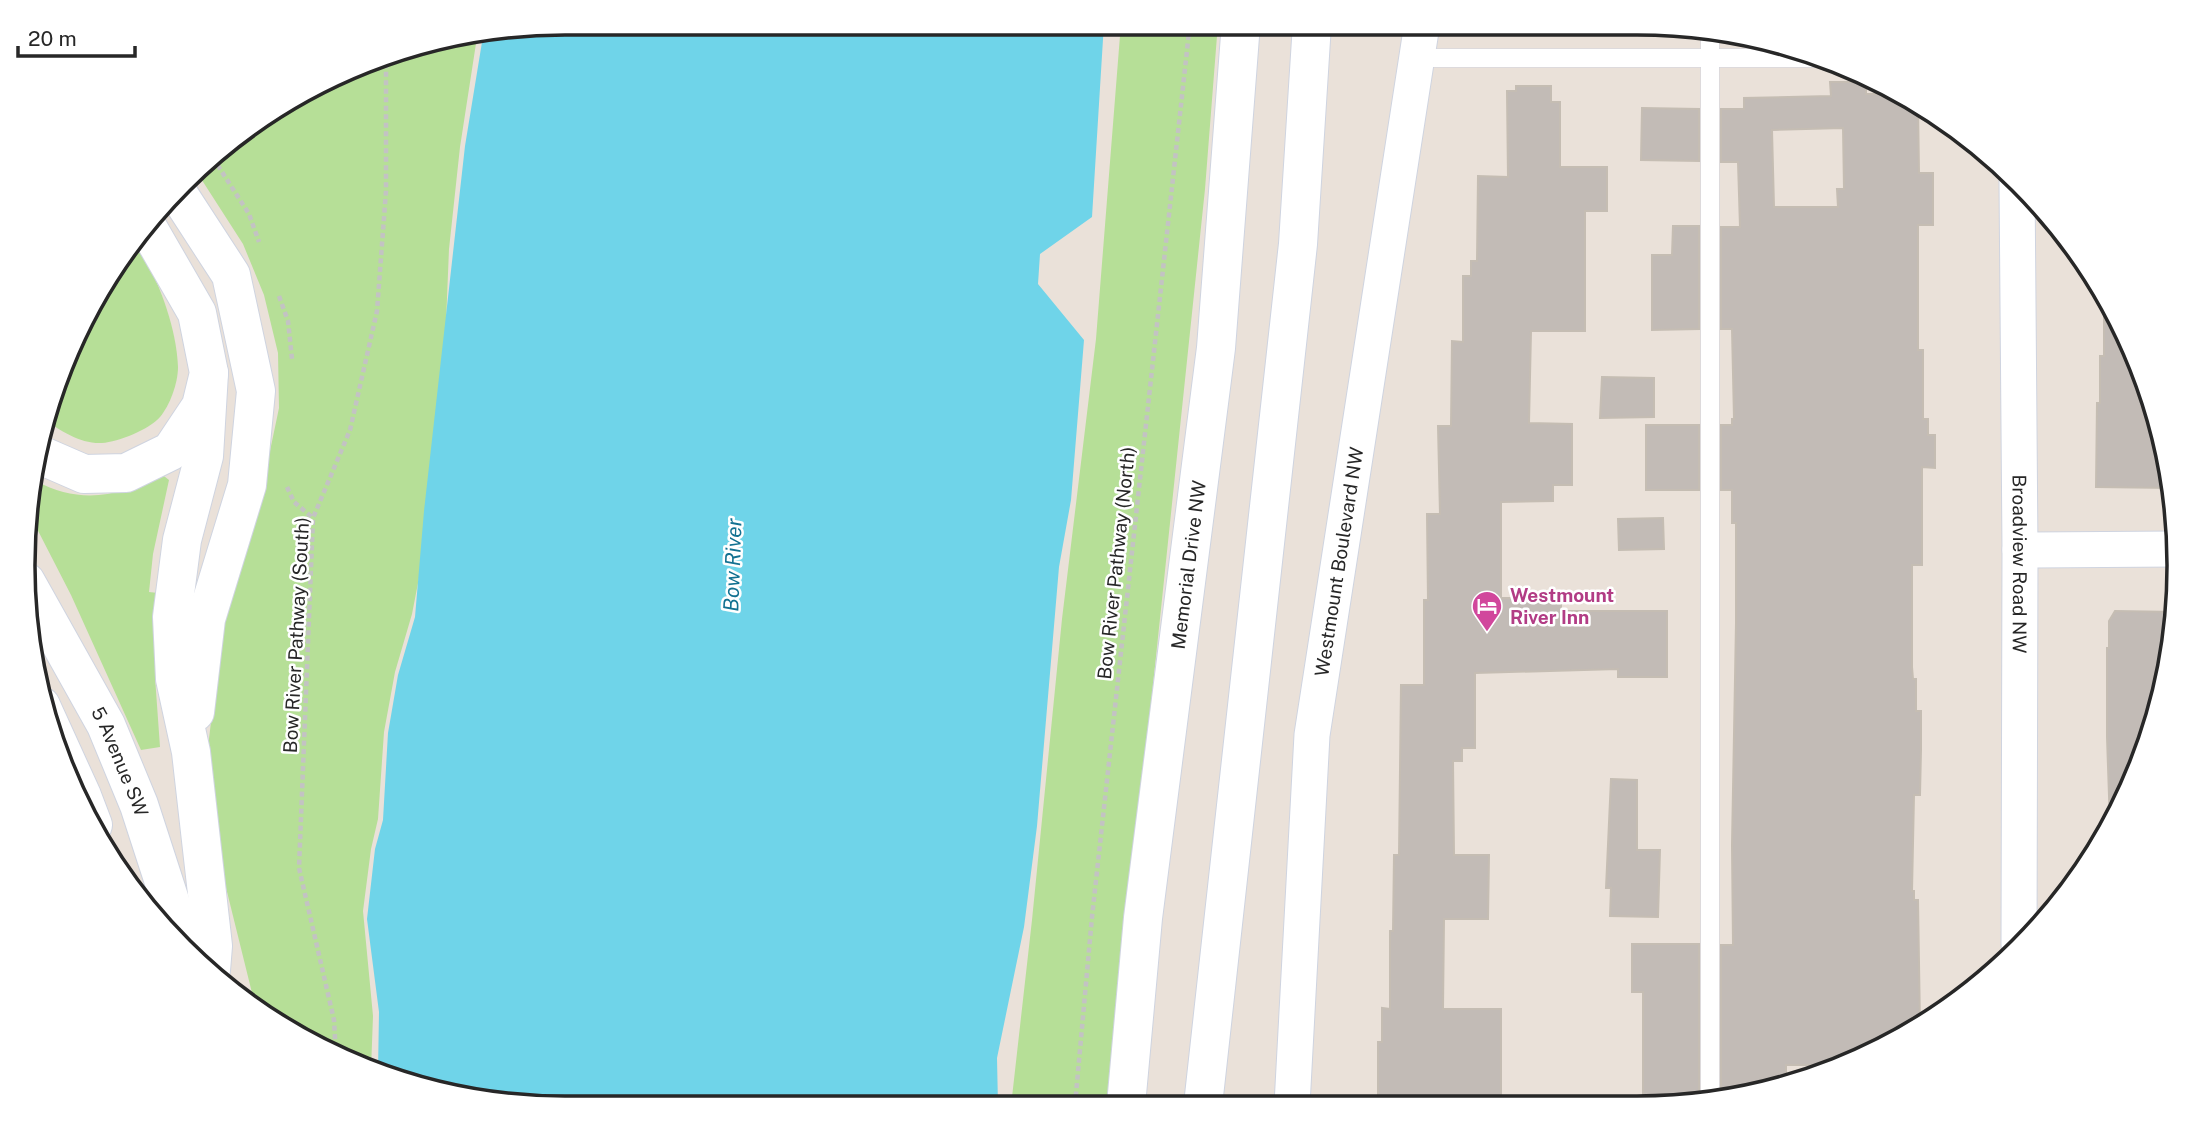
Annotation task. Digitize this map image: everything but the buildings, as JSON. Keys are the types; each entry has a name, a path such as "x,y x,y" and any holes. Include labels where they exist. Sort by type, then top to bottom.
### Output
{"main road":[{"name":"Memorial Drive NW","path":"1127,1096 1143,918 1216,348 1240,35"},
{"path":"1204,1096 1298,244 1311,35"},
{"path":"182,199 231,275 256,391 247,485 206,620 191,752"},
{"path":"152,235 197,313 209,373 204,456 181,540 172,617 175,679 191,752 213,946 212,960"},
{"path":"46,458 84,474 126,472 171,451 201,406 209,373"},
{"name":"5 Avenue SW","path":"36,600 106,725 139,805 179,929"}],"street":[{"name":"Westmount Boulevard NW","path":"1292,1096 1312,735 1420,35"},
{"name":"Broadview Road NW","path":"2017,196 2020,932"},
{"path":"2020,550 2167,549"}],"lane":[{"path":"1710,41 1710,1090"},
{"path":"1417,58 1790,58"}],"path":[{"name":"Bow River Pathway (North)","path":"1076,1096 1092,917 1189,35"},
{"name":"Bow River Pathway (South)","path":"335,1043 334,1020 299,868 313,518 350,430 377,311 386,191 386,66"}],"green space":[{"path":"1120,35 1217,35 1205,189 1110,1096 1012,1096 1062,619 1096,339"},
{"path":"476,43 460,147 449,249 440,470 412,614 395,672 384,732 378,819 363,911 373,1016 371,1059 300,1025 252,993 213,835 207,755 224,616 253,532 279,408 278,353 264,295 243,244 202,180 216,167 271,124 362,75 428,53"},
{"path":"140,249 158,286 174,334 178,373 170,400 155,422 116,440 94,443 54,425 75,362 106,300"},
{"path":"160,473 169,480 153,554 149,592 158,593 155,677 160,747 141,750 71,595 36,528 42,484 68,493 99,495 114,493"}],"water":[{"name":"Bow River","path":"566,35 1103,35 1092,217 1040,254 1038,284 1084,340 1071,500 1059,567 1037,826 1024,927 997,1058 998,1096 531,1095 462,1086 378,1062 379,1012 367,919 375,849 383,820 388,733 398,675 415,617 424,511 465,146 482,42"}],"place":[{"name":"Westmount River Inn","path":"1487,633"}]}
